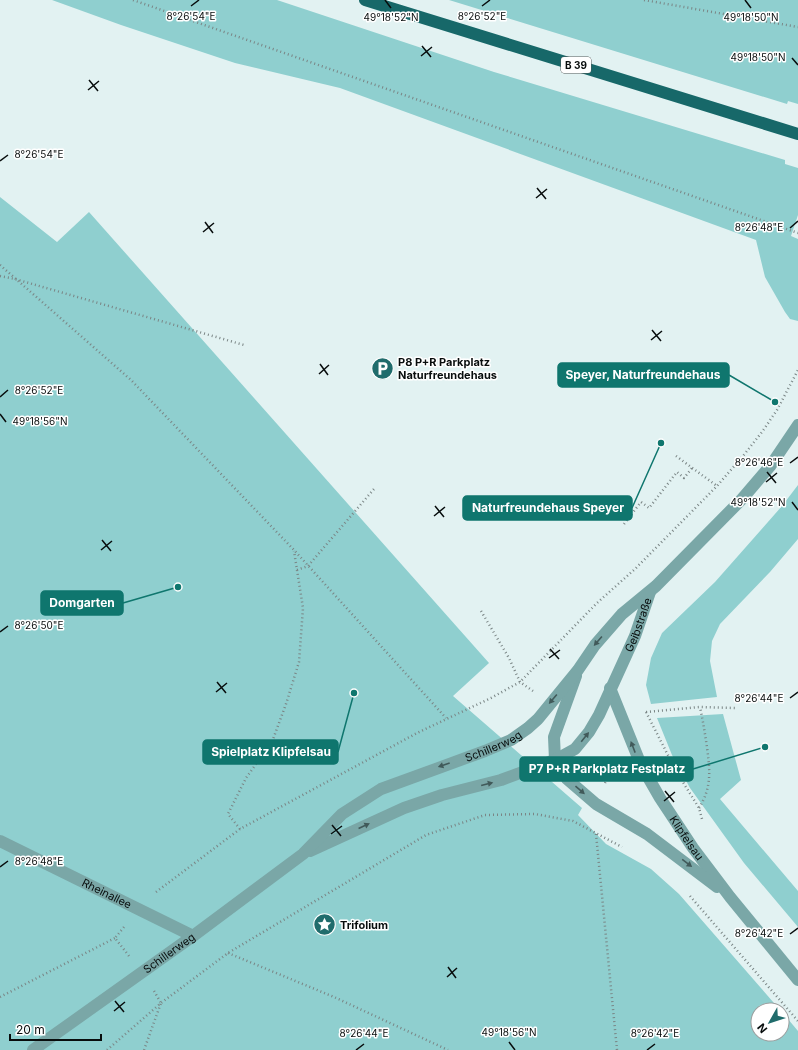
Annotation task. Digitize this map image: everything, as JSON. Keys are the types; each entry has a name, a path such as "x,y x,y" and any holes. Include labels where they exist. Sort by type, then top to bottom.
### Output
{"main road":[{"name":"B 39","path":"365,0 798,134"}],"street":[{"name":"Geibstraße","path":"555,760 575,750 589,732 599,715 635,636 650,592 742,498 771,465 798,425"},
{"name":"Schillerweg","path":"33,1050 303,854 342,814 381,789 485,751 510,740 528,728 538,719 578,670 595,645 622,614 650,592"},
{"path":"555,760 554,737 578,670"},
{"name":"Klipfelsau","path":"610,688 640,765 694,848 730,897 798,980"},
{"name":"Schillerweg","path":"303,854 404,808 442,795 501,780 555,760"},
{"name":"Klipfelsau","path":"555,760 567,779 596,804 647,834 730,897"},
{"name":"Rheinallee","path":"0,841 192,936"}],"path":[{"path":"133,0 798,233"},
{"path":"644,0 798,27"},
{"path":"0,265 131,380 294,550 446,718"},
{"path":"0,276 244,345"},
{"path":"0,997 115,938 154,894 240,829 446,718 491,698 520,682 597,603 635,569 717,486 762,432 777,410 798,370"},
{"path":"676,456 717,486"},
{"path":"624,524 641,502 649,508 677,472 684,478 692,468"},
{"path":"297,570 308,566 374,489"},
{"path":"240,829 228,814 246,778 272,742 299,662 303,608 294,550"},
{"path":"481,611 509,658 520,682"},
{"path":"699,808 707,791 710,769 700,707"},
{"path":"702,821 699,808 676,771 646,712 700,707 735,708"},
{"path":"107,1050 161,1002 228,953 426,835 485,815 535,814 573,821 596,834 617,1050"},
{"path":"688,893 798,1021"},
{"path":"115,938 142,971"},
{"path":"228,953 334,997 448,1050"},
{"path":"144,1050 161,1002"}],"shaded area":[{"path":"52,0 277,0 494,72 785,160 785,164 798,168 798,215 791,236 798,239 798,321 790,319 765,277 756,240 340,88 235,63"},
{"path":"449,0 798,0 798,104 788,101 787,104"},
{"path":"0,197 57,242 89,212 489,663 453,696 582,808 578,815 606,844 651,869 679,894 773,1002 750,1002 750,1042 790,1042 790,1022 798,1031 798,1050 0,1050"},
{"path":"798,485 798,539 770,572 720,624 712,641 710,661 717,697 651,704 646,685 651,658 662,633 715,582 782,506"},
{"path":"723,714 741,780 720,799 798,891 798,927 744,863 690,788 672,755 657,718"}],"place":[{"name":"P8 P+R Parkplatz Naturfreundehaus","path":"383,368"},
{"name":"Speyer, Naturfreundehaus","path":"775,402"},
{"name":"Naturfreundehaus Speyer","path":"661,443"},
{"name":"Domgarten","path":"178,587"},
{"name":"Spielplatz Klipfelsau","path":"354,693"},
{"name":"P7 P+R Parkplatz Festplatz","path":"765,747"},
{"name":"Trifolium","path":"324,925"}]}
